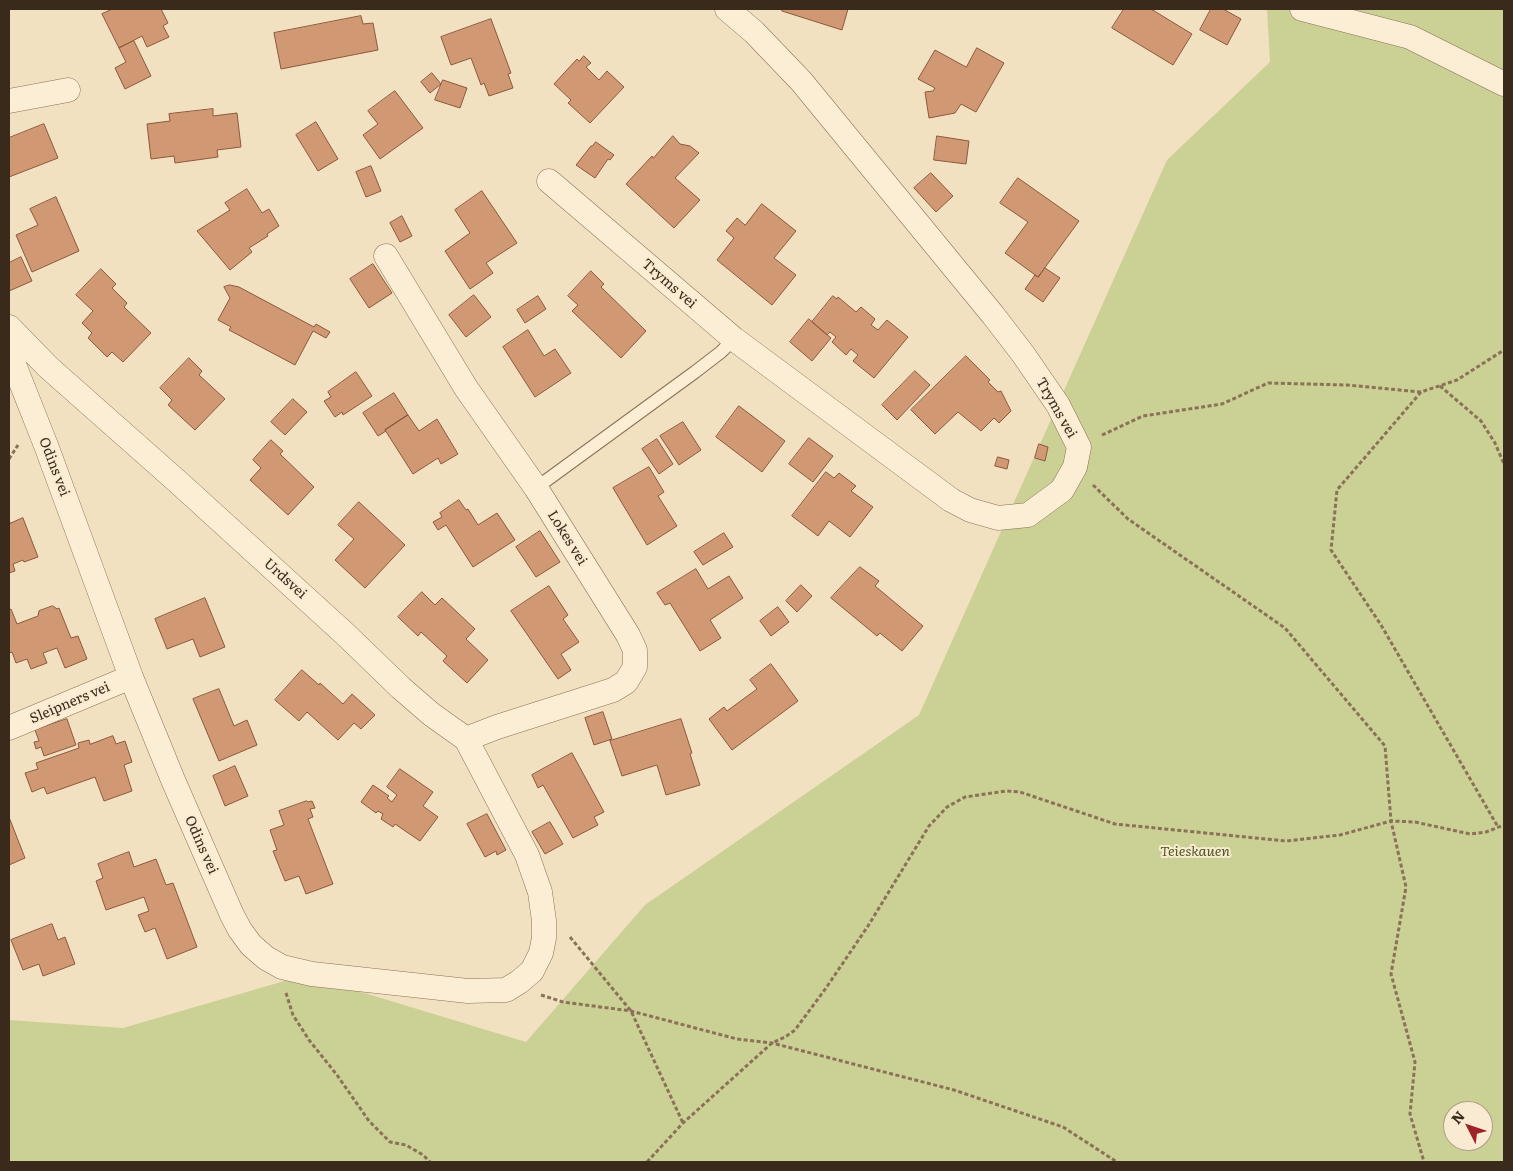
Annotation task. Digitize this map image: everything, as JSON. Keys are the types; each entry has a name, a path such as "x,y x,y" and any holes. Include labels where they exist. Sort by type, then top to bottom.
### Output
{"street":[{"name":"Tryms vei","path":"549,181 734,339 950,500 970,510 998,518 1028,515 1062,490 1077,457 1058,405 1024,354 800,81 754,32 727,9"},
{"path":"1302,9 1410,37 1504,84"},
{"path":"9,101 68,90"},
{"name":"Lokes vei","path":"386,256 466,388 536,488 635,650 635,667 626,682 613,690 497,727 466,739"},
{"name":"Urdsvei","path":"9,327 48,367 178,482 344,633 401,688 431,714 466,739 527,856"},
{"name":"Odins vei","path":"9,352 48,448 132,677 174,780 240,930 251,945 266,958 282,967 312,974 468,991 506,990 532,972 541,953 544,938 540,892 527,856"},
{"name":"Sleipners vei","path":"9,728 132,677"}],"lane":[{"path":"536,488 695,372 734,339"}],"path":[{"path":"1424,1162 1410,1114 1415,1062 1391,974 1406,887 1391,821 1385,746 1285,628 1128,519 1077,457 1142,416 1222,404 1268,383 1347,385 1421,392 1457,380 1504,350"},
{"path":"1440,386 1481,421 1504,464"},
{"path":"1421,392 1337,490 1331,550 1380,625 1498,827"},
{"path":"647,1162 683,1123 772,1043 785,1038 795,1030 868,926 929,826 947,808 965,797 1006,791 1020,792 1115,824 1286,841 1340,835 1391,821 1415,822 1470,834 1486,832 1504,824"},
{"path":"542,903 631,1011 683,1123"},
{"path":"289,968 286,995 293,1015 309,1040 337,1075 369,1121 390,1142 406,1146 423,1155 430,1162"},
{"path":"519,982 542,995 563,1002 631,1011 737,1039 772,1043 954,1090 1063,1127 1116,1162"}],"green space":[{"name":"Teieskauen","path":"1267,9 1504,9 1504,1162 9,1162 9,1020 123,1028 305,975 526,1042 645,905 919,715 1167,160 1270,62"}],"building":[{"path":"113,9 161,9 168,23 163,26 169,37 147,47 142,36 119,48 102,14"},
{"path":"783,9 848,9 842,30 782,11"},
{"path":"1124,9 1151,9 1192,34 1173,65 1112,28"},
{"path":"1211,9 1223,9 1241,19 1227,45 1200,30"},
{"path":"361,16 363,24 373,23 378,50 281,69 274,33"},
{"path":"491,19 511,73 508,74 513,88 489,96 484,83 481,85 471,58 451,65 441,37"},
{"path":"134,41 151,76 125,89 115,68 126,62 119,48"},
{"path":"977,48 1004,63 976,112 961,104 955,113 929,118 925,92 933,91 935,88 918,79 935,50 966,67"},
{"path":"584,56 591,63 586,67 599,80 607,71 624,87 590,123 568,103 571,100 554,84 577,59 579,61"},
{"path":"432,73 441,84 430,93 421,82"},
{"path":"443,80 467,88 460,108 435,100"},
{"path":"395,91 423,128 380,159 363,135 378,124 368,111"},
{"path":"213,109 213,116 237,113 241,147 217,150 218,157 175,163 174,156 151,159 147,124 170,121 169,114"},
{"path":"316,122 338,159 318,171 296,135"},
{"path":"44,124 58,158 9,177 9,138"},
{"path":"673,136 680,144 690,146 699,153 675,178 700,200 674,228 626,184"},
{"path":"937,136 969,141 966,164 934,160"},
{"path":"596,142 614,155 610,160 608,159 595,178 576,165"},
{"path":"371,166 381,191 366,197 356,172"},
{"path":"931,173 953,196 936,212 914,188"},
{"path":"1018,178 1079,221 1038,277 1005,253 1028,222 1000,203"},
{"path":"247,189 262,213 269,209 279,226 267,234 268,236 249,248 252,252 230,270 197,231 230,210 225,203"},
{"path":"482,191 517,243 486,263 493,273 470,289 445,251 470,233 455,210"},
{"path":"56,197 79,251 32,272 16,235 38,225 30,209"},
{"path":"762,204 796,231 774,258 796,275 772,305 717,260 734,238 726,231 737,218 745,225"},
{"path":"402,216 412,236 400,242 390,223"},
{"path":"21,257 32,281 9,291 9,263"},
{"path":"373,264 392,293 369,308 350,279"},
{"path":"1045,268 1060,278 1043,302 1025,289 1035,275 1038,277"},
{"path":"101,269 116,284 112,288 127,303 124,307 151,333 123,362 112,352 107,357 88,338 92,333 82,323 93,311 76,295"},
{"path":"591,271 604,284 601,287 646,331 621,358 572,311 578,305 568,296"},
{"path":"230,285 239,287 314,327 316,324 330,332 326,338 313,331 295,365 229,330 231,327 218,320 230,298 224,287"},
{"path":"474,295 491,317 466,337 449,315"},
{"path":"538,296 546,309 525,323 517,310"},
{"path":"833,296 837,299 838,297 856,312 861,307 875,319 871,325 878,330 887,320 908,337 874,378 853,361 858,355 851,349 846,355 832,342 836,337 830,332 827,335 812,322"},
{"path":"809,319 831,338 812,361 790,342"},
{"path":"528,330 544,356 555,349 571,373 535,397 503,347"},
{"path":"966,356 990,380 988,382 998,392 1001,391 1011,411 999,423 994,418 981,431 958,412 935,434 911,410"},
{"path":"189,358 202,371 199,375 225,399 195,430 168,405 172,400 160,388"},
{"path":"915,371 930,385 897,420 882,405"},
{"path":"356,372 372,396 343,415 342,412 335,417 324,401 331,397 328,392"},
{"path":"394,393 408,415 378,436 363,413"},
{"path":"293,399 307,412 285,435 271,422"},
{"path":"739,406 785,441 762,472 716,437"},
{"path":"408,415 419,431 437,419 458,454 441,464 438,458 413,474 385,430"},
{"path":"683,422 701,450 679,465 660,436"},
{"path":"809,438 833,456 813,482 789,464"},
{"path":"657,439 673,464 659,474 642,449"},
{"path":"271,440 283,451 280,454 314,487 288,515 250,480 261,468 253,460"},
{"path":"1039,444 1048,447 1045,461 1035,458"},
{"path":"998,457 1009,460 1007,469 995,466"},
{"path":"649,467 664,492 658,496 677,526 647,545 613,488"},
{"path":"826,472 834,478 839,473 856,486 851,491 873,507 850,537 829,521 818,536 792,516"},
{"path":"459,500 466,510 468,509 478,525 497,513 515,540 473,567 446,525 438,530 433,522 442,517 440,513"},
{"path":"359,502 405,545 365,588 335,560 354,539 338,525"},
{"path":"23,518 38,557 13,564 15,571 9,573 9,520 10,523"},
{"path":"540,531 560,562 536,577 516,547"},
{"path":"724,533 733,547 703,565 694,552"},
{"path":"860,567 879,581 875,586 923,626 902,651 880,633 877,636 831,598"},
{"path":"696,569 708,589 729,576 743,598 710,620 721,638 700,651 670,603 665,605 657,593"},
{"path":"801,585 812,596 797,612 786,601"},
{"path":"549,586 568,615 563,619 579,642 561,654 571,670 558,679 511,611"},
{"path":"422,592 435,605 442,598 475,629 466,639 488,660 467,683 443,661 447,656 421,632 418,636 398,617"},
{"path":"205,598 225,647 200,657 193,639 167,649 155,619"},
{"path":"53,606 57,609 59,608 71,638 78,636 87,659 65,668 57,648 43,653 47,663 31,669 27,659 16,663 12,652 9,653 9,610 11,609 17,624 38,616 39,611"},
{"path":"778,607 789,622 771,636 760,621"},
{"path":"771,664 798,701 732,750 709,719 724,707 727,711 757,689 750,680"},
{"path":"302,670 343,704 352,694 375,715 361,729 354,723 338,740 307,712 299,721 275,700"},
{"path":"219,689 234,726 247,720 257,745 219,761 193,699"},
{"path":"603,712 612,739 594,745 585,718"},
{"path":"67,719 76,745 44,756 41,747 36,749 34,742 39,741 35,730"},
{"path":"681,719 700,785 666,795 657,765 622,776 610,741"},
{"path":"113,736 116,744 125,741 132,762 124,765 132,791 104,801 95,777 47,794 44,787 32,792 25,773 38,769 36,763 79,748 78,743 89,740 90,744"},
{"path":"572,753 604,812 594,817 598,825 573,838 543,785 538,788 532,775"},
{"path":"235,766 248,796 225,806 213,776"},
{"path":"400,769 433,792 423,806 438,817 420,841 395,824 393,827 381,819 383,814 378,811 376,813 361,802 373,785 389,796 387,798 392,802 397,795 387,787"},
{"path":"312,801 315,808 310,809 313,817 308,819 333,884 306,894 299,876 285,881 273,851 277,850 270,830 284,825 279,811"},
{"path":"487,814 506,850 497,855 496,851 485,857 467,824"},
{"path":"9,817 25,858 9,865"},
{"path":"550,822 563,844 545,854 532,832"},
{"path":"129,852 134,867 156,859 166,885 173,883 197,947 167,959 155,928 145,932 138,915 149,911 144,897 106,910 96,881 103,878 98,864"},
{"path":"52,924 58,940 65,937 75,964 43,976 39,964 23,970 11,940"}]}
